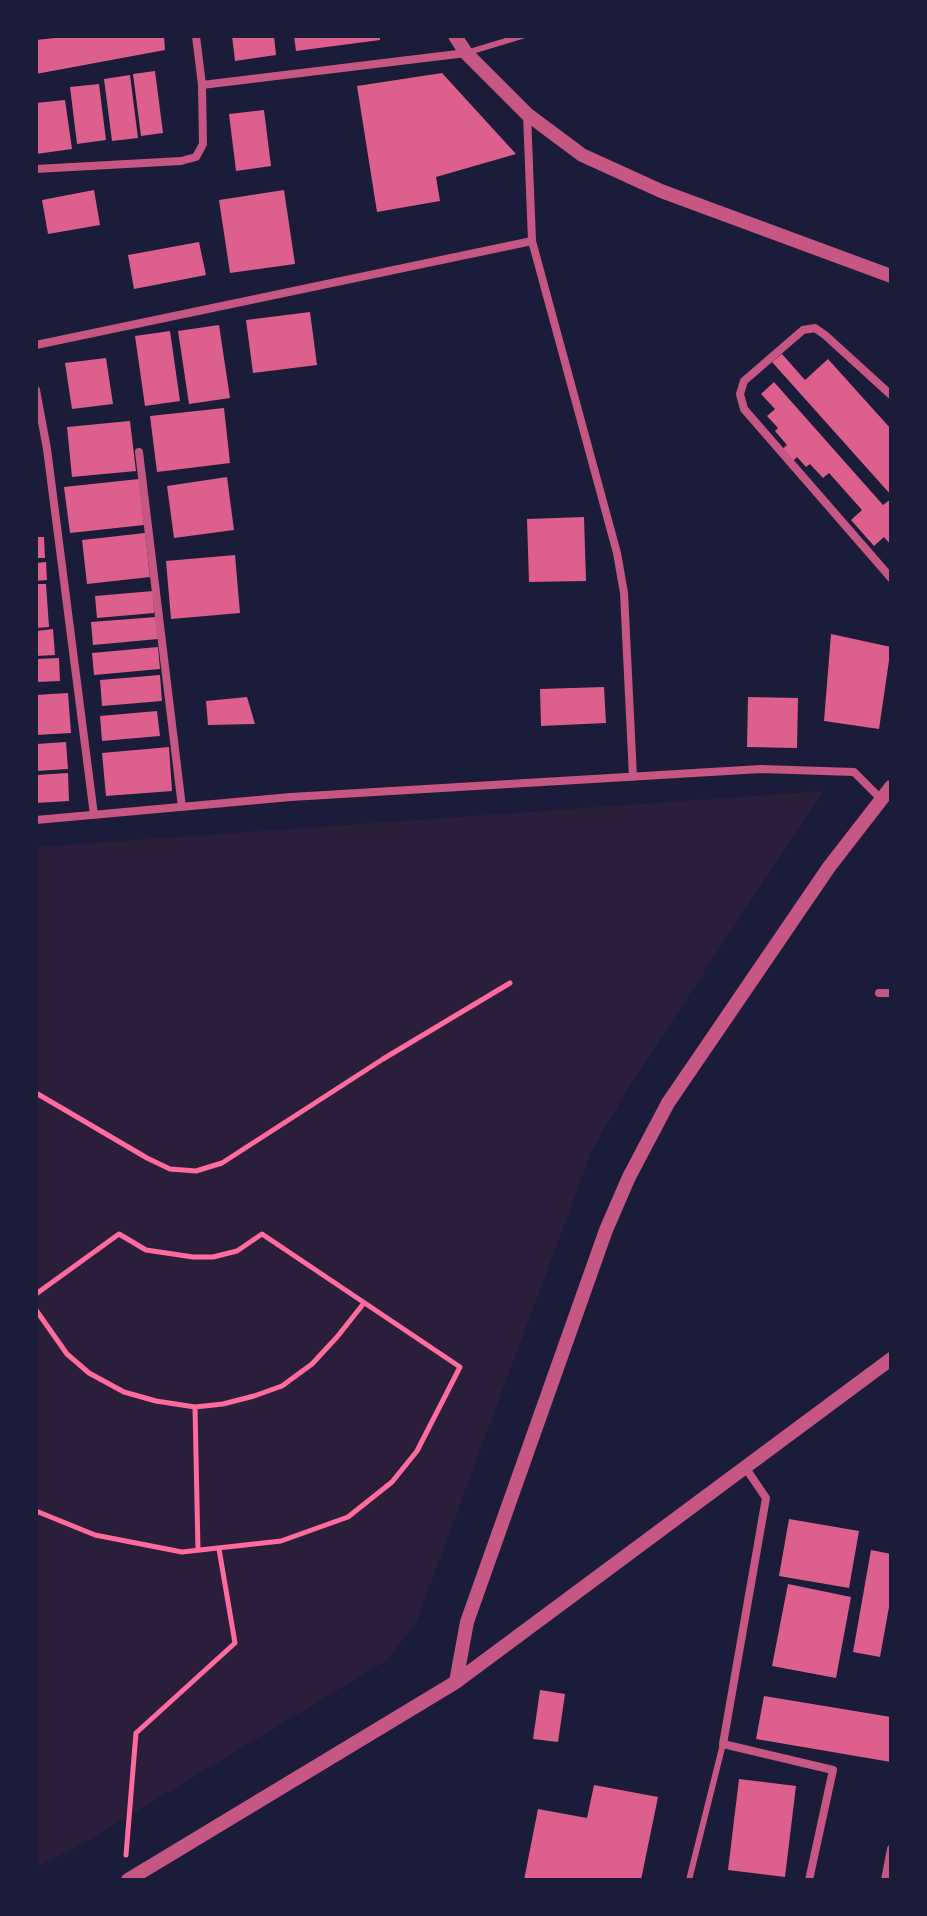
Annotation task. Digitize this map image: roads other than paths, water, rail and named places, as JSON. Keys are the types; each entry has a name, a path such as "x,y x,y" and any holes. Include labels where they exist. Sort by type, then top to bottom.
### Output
{"street":[{"path":"36,169 181,161 196,157 203,144 202,85 196,36"},
{"path":"455,36 466,53 527,114 582,155 661,191 891,276"},
{"path":"202,85 466,53"},
{"path":"527,114 532,241 624,593 633,777"},
{"path":"36,345 532,241"},
{"path":"891,395 815,328 803,330 744,381 740,394 744,409 891,578"},
{"path":"36,390 47,449 94,815"},
{"path":"36,449 47,449"},
{"path":"139,452 182,807"},
{"path":"36,820 291,797 761,769 854,772 881,799"},
{"path":"456,1682 467,1622 606,1230 629,1177 668,1103 829,867 891,787"},
{"path":"879,993 891,993"},
{"path":"127,1873 456,1682 891,1359"},
{"path":"745,1467 766,1498 723,1744 833,1770 809,1880"},
{"path":"885,1880 891,1849"}],"lane":[{"path":"466,53 522,36"},
{"path":"689,1880 723,1744"}]}
